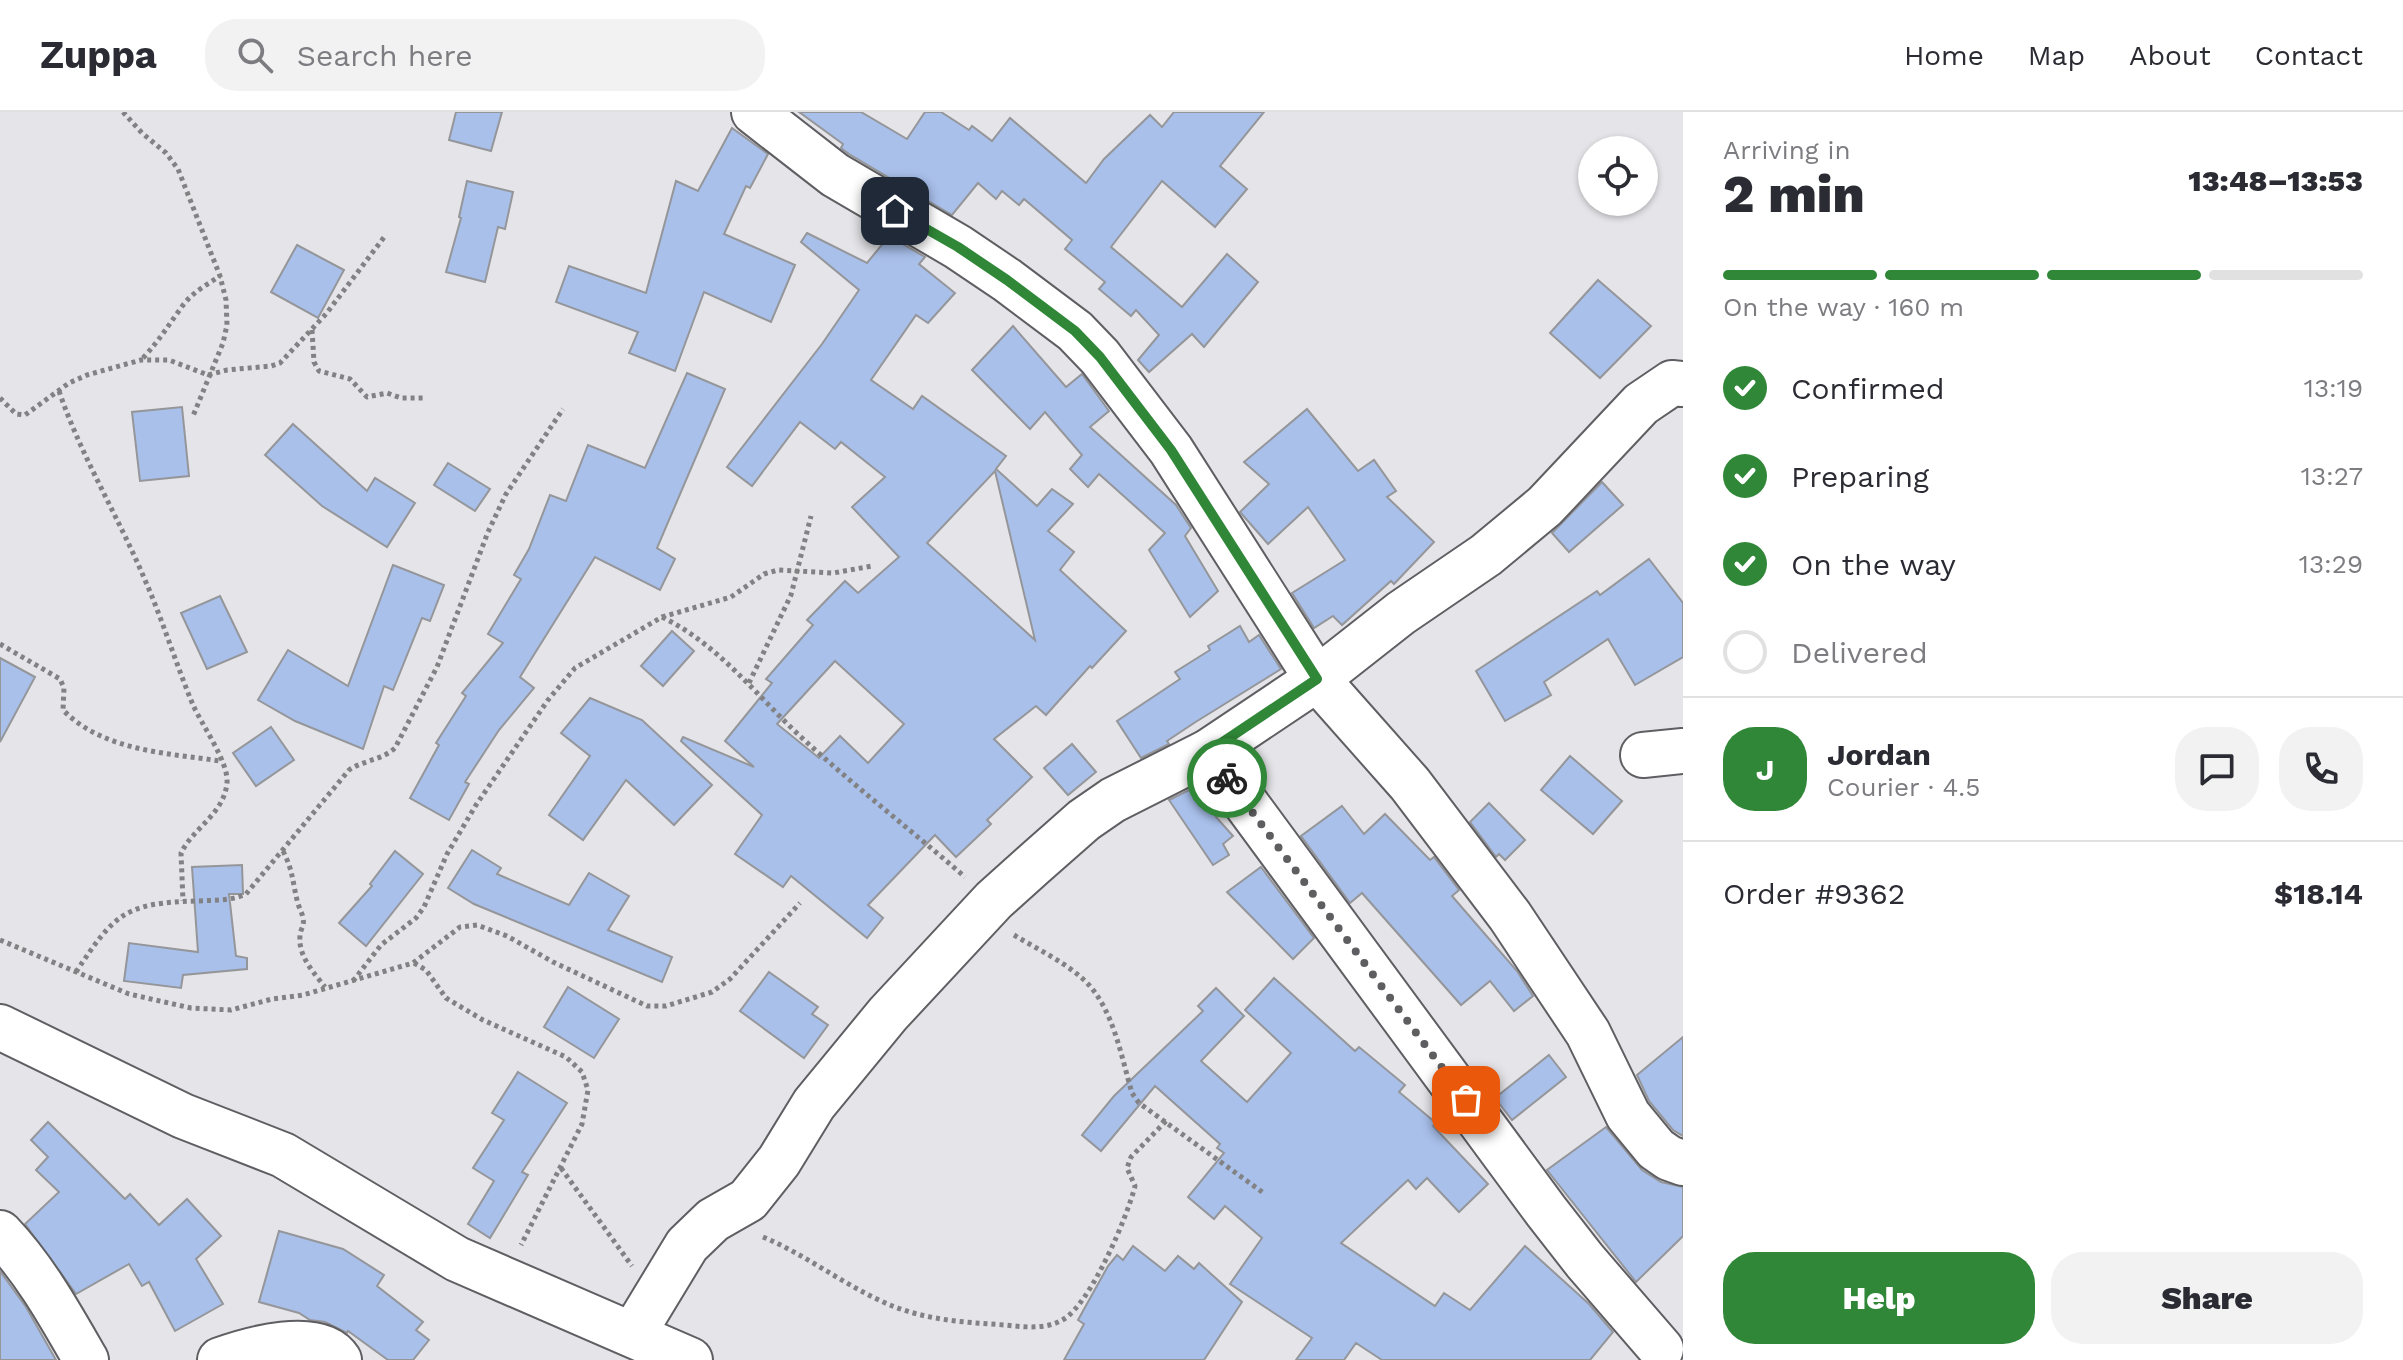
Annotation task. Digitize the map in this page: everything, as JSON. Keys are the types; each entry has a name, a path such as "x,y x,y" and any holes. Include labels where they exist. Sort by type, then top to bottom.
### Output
{"street":[{"path":"754,112 835,175 958,247 1075,331 1136,401 1171,450 1317,679 1410,784 1510,916 1580,1020 1628,1115 1643,1136 1669,1158 1683,1163"},
{"path":"633,1334 687,1245 713,1220 748,1200 763,1184 814,1104 888,1014 986,908 1094,813 1151,779 1208,752 1317,679 1401,613 1520,529 1641,404 1672,383 1683,384"},
{"path":"1208,752 1546,1211 1585,1261 1665,1345"},
{"path":"0,1027 183,1116 283,1155 457,1259 690,1360"},
{"path":"0,1233 48,1293 86,1360"},
{"path":"220,1360 256,1348 297,1344 328,1349 339,1360"}],"path":[{"path":"123,112 166,153 178,169 220,276 226,300 227,325 223,343 193,416"},
{"path":"0,398 21,416 87,375 141,360 169,360 208,375 280,363 312,330 385,236"},
{"path":"141,360 159,342 181,306 220,276"},
{"path":"312,330 314,362 319,371 350,379 367,397 387,393 401,398 424,398"},
{"path":"59,391 70,422 145,578 181,676 226,771 227,784 221,802 181,853 183,901"},
{"path":"76,972 103,932 143,905 224,900 246,894 349,770 357,764 384,756 395,748 437,667 488,532 506,494 563,409"},
{"path":"749,683 791,595 811,516"},
{"path":"353,982 381,945 416,918 424,907 447,854 476,805 561,682 575,668 662,617 731,597 764,574 778,570 833,573 872,566"},
{"path":"662,617 700,638 986,908 1084,979 1105,1010 1132,1093 1147,1110 1265,1194"},
{"path":"0,644 60,679 64,688 63,710 103,736 137,749 221,761"},
{"path":"283,851 293,873 297,902 303,916 301,949 313,973 325,987"},
{"path":"0,940 129,994 191,1008 231,1010 272,999 303,995 413,963 460,927 477,925 507,936 576,974 647,1006 666,1006 712,992 730,979 800,903"},
{"path":"413,963 426,970 437,988 456,1004 483,1020 566,1057 582,1072 588,1090 582,1124 503,1280"},
{"path":"713,1220 767,1238 902,1310 965,1324 1028,1328 1055,1324 1074,1312 1093,1283 1121,1225 1135,1186 1127,1168 1131,1157 1166,1121"},
{"path":"561,1168 656,1294"}],"building":[{"path":"456,112 502,112 491,151 449,140"},
{"path":"799,112 861,112 907,139 925,112 941,112 969,130 972,126 992,141 1010,118 1086,183 1104,159 1150,115 1162,127 1174,112 1264,112 1220,166 1247,189 1215,227 1162,181 1111,247 1182,307 1227,254 1258,282 1204,347 1192,334 1149,372 1138,360 1159,335 1136,310 1131,316 1099,289 1105,282 1065,249 1072,240 1024,199 1019,205 1002,191 996,199 978,183 952,215 849,154 841,148 843,144"},
{"path":"732,128 768,154 750,188 746,186 724,234 795,265 771,322 704,292 675,371 629,353 638,332 556,302 569,266 646,293 676,181 698,191"},
{"path":"467,181 513,192 505,229 498,227 485,282 446,272 461,218"},
{"path":"807,233 867,263 889,236 925,257 919,264 955,293 928,323 916,315 871,380 913,409 922,396 1006,456 996,469 1037,506 1052,489 1073,504 1048,531 1074,552 1060,570 1126,631 1046,715 1036,706 994,739 1032,777 987,820 991,824 956,857 935,835 868,905 883,918 867,938 791,876 783,887 735,854 762,815 681,741 683,737 754,767 725,741 772,683 766,679 813,625 807,620 845,581 858,593 899,557 852,507 885,477 841,442 835,449 800,422 752,486 727,467 822,344 859,290 801,242","holes":["995,471 1035,640 927,543","835,661 904,724 868,763 840,736 819,758 777,724"]},
{"path":"297,245 344,270 318,318 271,292"},
{"path":"1598,280 1651,326 1600,378 1550,333"},
{"path":"1013,326 1066,387 1082,374 1109,411 1090,427 1176,505 1191,528 1185,536 1218,591 1190,617 1149,550 1165,533 1099,474 1088,487 1070,469 1082,455 1045,412 1030,429 972,370"},
{"path":"687,373 725,389 657,548 675,559 660,590 595,557 520,677 534,688 499,730 465,782 469,784 449,820 410,798 439,745 436,743 466,696 462,693 503,643 488,634 521,579 514,575 529,549 550,495 566,501 588,445 645,468"},
{"path":"182,407 189,476 140,481 132,412"},
{"path":"1307,409 1358,471 1374,460 1396,491 1387,497 1434,542 1394,584 1391,581 1342,625 1333,616 1314,628 1292,593 1345,560 1308,507 1268,544 1240,512 1269,484 1244,462"},
{"path":"293,424 367,491 375,478 415,503 387,547 322,506 265,455"},
{"path":"448,463 490,489 475,511 434,485"},
{"path":"1602,482 1623,505 1569,552 1552,533"},
{"path":"1649,559 1683,603 1683,657 1635,685 1608,639 1544,682 1551,695 1505,721 1476,671 1597,591 1600,595"},
{"path":"393,565 444,585 430,621 422,618 393,690 384,686 363,749 295,721 258,700 288,650 348,686"},
{"path":"220,596 247,652 207,669 181,613"},
{"path":"1240,626 1249,642 1259,635 1281,669 1167,741 1169,744 1141,758 1117,721 1180,679 1175,672"},
{"path":"672,631 694,651 663,686 641,666"},
{"path":"0,658 35,677 0,742"},
{"path":"590,698 642,720 712,785 674,825 626,780 583,840 549,815 590,756 561,733"},
{"path":"271,727 294,760 256,786 233,753"},
{"path":"1072,744 1096,772 1068,795 1044,768"},
{"path":"1570,756 1622,801 1593,834 1541,790"},
{"path":"1193,788 1203,806 1209,802 1216,817 1233,836 1223,844 1229,855 1213,865 1169,800"},
{"path":"1489,803 1525,840 1505,860 1499,854 1496,857 1470,822"},
{"path":"1342,806 1364,834 1385,814 1430,860 1434,857 1459,890 1452,896 1517,971 1533,996 1514,1011 1490,981 1461,1005 1362,893 1350,903 1301,836"},
{"path":"472,850 501,868 497,874 569,905 589,873 629,896 608,930 672,957 662,982 474,904 448,888"},
{"path":"395,851 423,874 366,946 339,923 372,886 370,884"},
{"path":"242,865 243,894 229,894 236,956 247,958 247,969 183,975 181,988 124,981 129,943 198,952 192,867"},
{"path":"1261,867 1314,938 1293,959 1227,892"},
{"path":"769,972 818,1007 812,1014 828,1025 804,1058 740,1011"},
{"path":"1274,978 1355,1051 1359,1047 1405,1085 1399,1092 1436,1123 1433,1126 1488,1184 1459,1212 1427,1178 1416,1189 1408,1180 1341,1243 1435,1306 1444,1293 1470,1310 1525,1246 1589,1304 1613,1332 1590,1360 1382,1360 1356,1343 1344,1360 1296,1360 1312,1338 1230,1284 1262,1238 1225,1206 1214,1219 1188,1197 1224,1153 1217,1148 1220,1144 1155,1086 1101,1151 1082,1135 1114,1096 1203,1011 1198,1006 1216,988 1244,1016 1201,1061 1247,1102 1291,1053 1245,1010"},
{"path":"568,987 619,1019 594,1058 544,1027"},
{"path":"1683,1037 1683,1136 1673,1130 1649,1101 1637,1075"},
{"path":"1549,1055 1566,1077 1512,1120 1495,1098"},
{"path":"518,1072 567,1103 522,1172 528,1175 490,1238 468,1224 494,1181 473,1168 504,1120 492,1113"},
{"path":"48,1122 125,1199 130,1194 159,1225 187,1199 221,1236 196,1259 223,1304 175,1331 149,1282 142,1286 129,1264 76,1294 25,1224 59,1192 36,1170 48,1157 31,1140"},
{"path":"1606,1127 1642,1170 1661,1182 1683,1187 1683,1236 1636,1282 1547,1170"},
{"path":"279,1231 343,1249 384,1275 377,1286 423,1322 416,1330 429,1340 413,1360 388,1360 348,1331 259,1302"},
{"path":"1133,1246 1165,1271 1178,1256 1194,1269 1199,1263 1242,1302 1204,1360 1064,1360 1084,1324 1078,1320 1108,1266 1117,1255 1123,1260"},
{"path":"0,1271 26,1307 56,1360 0,1360"}],"way so far":[{"path":"1227,778 1466,1100"}],"route":[{"path":"895,211 1007,280 1075,331 1100,357 1171,450 1317,679 1208,752 1227,778"}]}
